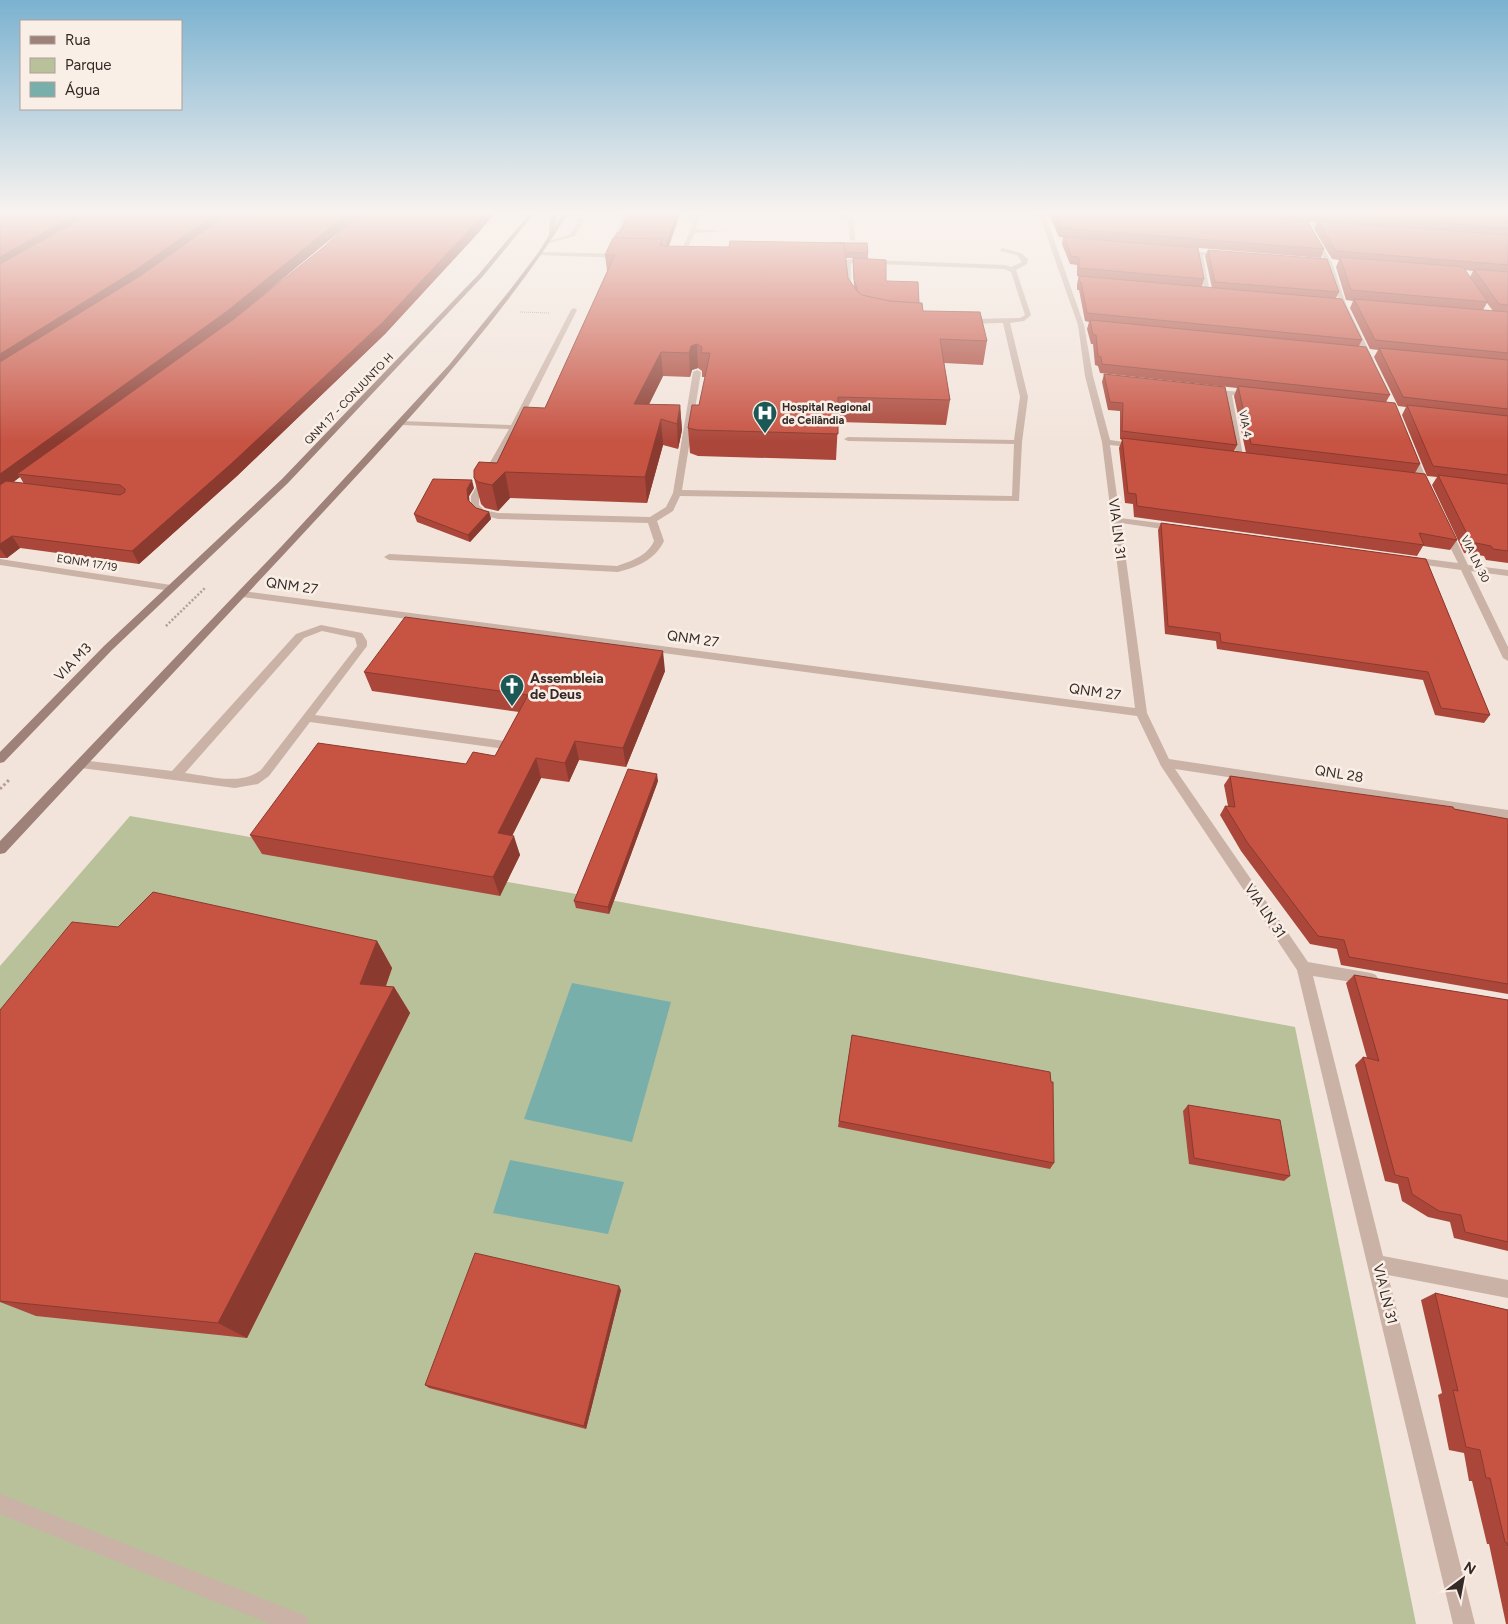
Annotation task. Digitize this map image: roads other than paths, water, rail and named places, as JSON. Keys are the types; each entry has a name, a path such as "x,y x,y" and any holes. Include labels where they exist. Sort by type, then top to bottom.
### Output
{"main road":[{"name":"QNM 17 - CONJUNTO H","path":"170,588 285,481 468,290"},
{"name":"QNM 27","path":"0,849 401,423 512,290"},
{"name":"VIA M3","path":"0,759 108,648 170,588"}],"street":[{"path":"850,290 858,311 864,316 897,321 1006,321 1022,320 1028,315 1019,290"},
{"name":"VIA LN 31","path":"1069,290 1081,326 1089,376 1106,442 1141,713 1165,763 1304,968 1378,1264 1464,1624"},
{"path":"1338,290 1374,369"},
{"path":"1198,291 1218,293"},
{"path":"1333,303 1353,305"},
{"path":"574,310 514,427 475,496 475,506 481,512 498,516 652,520 670,509 677,493 698,372"},
{"path":"677,493 1016,499 1018,442 1024,397 1006,321"},
{"path":"1081,326 1091,326"},
{"path":"1357,352 1376,354"},
{"path":"1089,376 1099,377"},
{"path":"1198,389 1257,396"},
{"name":"VIA 4","path":"1228,393 1241,459"},
{"path":"401,423 514,427"},
{"path":"848,439 1018,442"},
{"path":"1106,442 1144,447"},
{"path":"1409,446 1431,498"},
{"path":"1231,458 1250,460"},
{"path":"1413,479 1432,481"},
{"path":"389,557 618,569 632,565 656,550 659,541 652,520"},
{"path":"1116,520 1184,530"},
{"name":"VIA LN 30","path":"1444,524 1508,658"},
{"path":"1397,558 1508,573"},
{"name":"EQNM 17/19","path":"0,562 170,588"},
{"name":"QNM 27","path":"242,594 1141,713"},
{"path":"81,764 235,784 254,781 275,762 362,646 358,635 320,628 300,636 175,776"},
{"path":"308,718 504,745"},
{"name":"QNL 28","path":"1165,763 1508,815"},
{"path":"1304,968 1382,981"},
{"path":"1378,1264 1508,1289"},
{"path":"0,1504 298,1624"}],"water":[{"path":"572,983 671,1002 632,1142 524,1119"},
{"path":"510,1160 624,1182 608,1234 493,1213"}],"place":[{"name":"Hospital Regional de Ceilândia","path":"765,434"},
{"name":"Assembleia de Deus","path":"512,707"}]}
